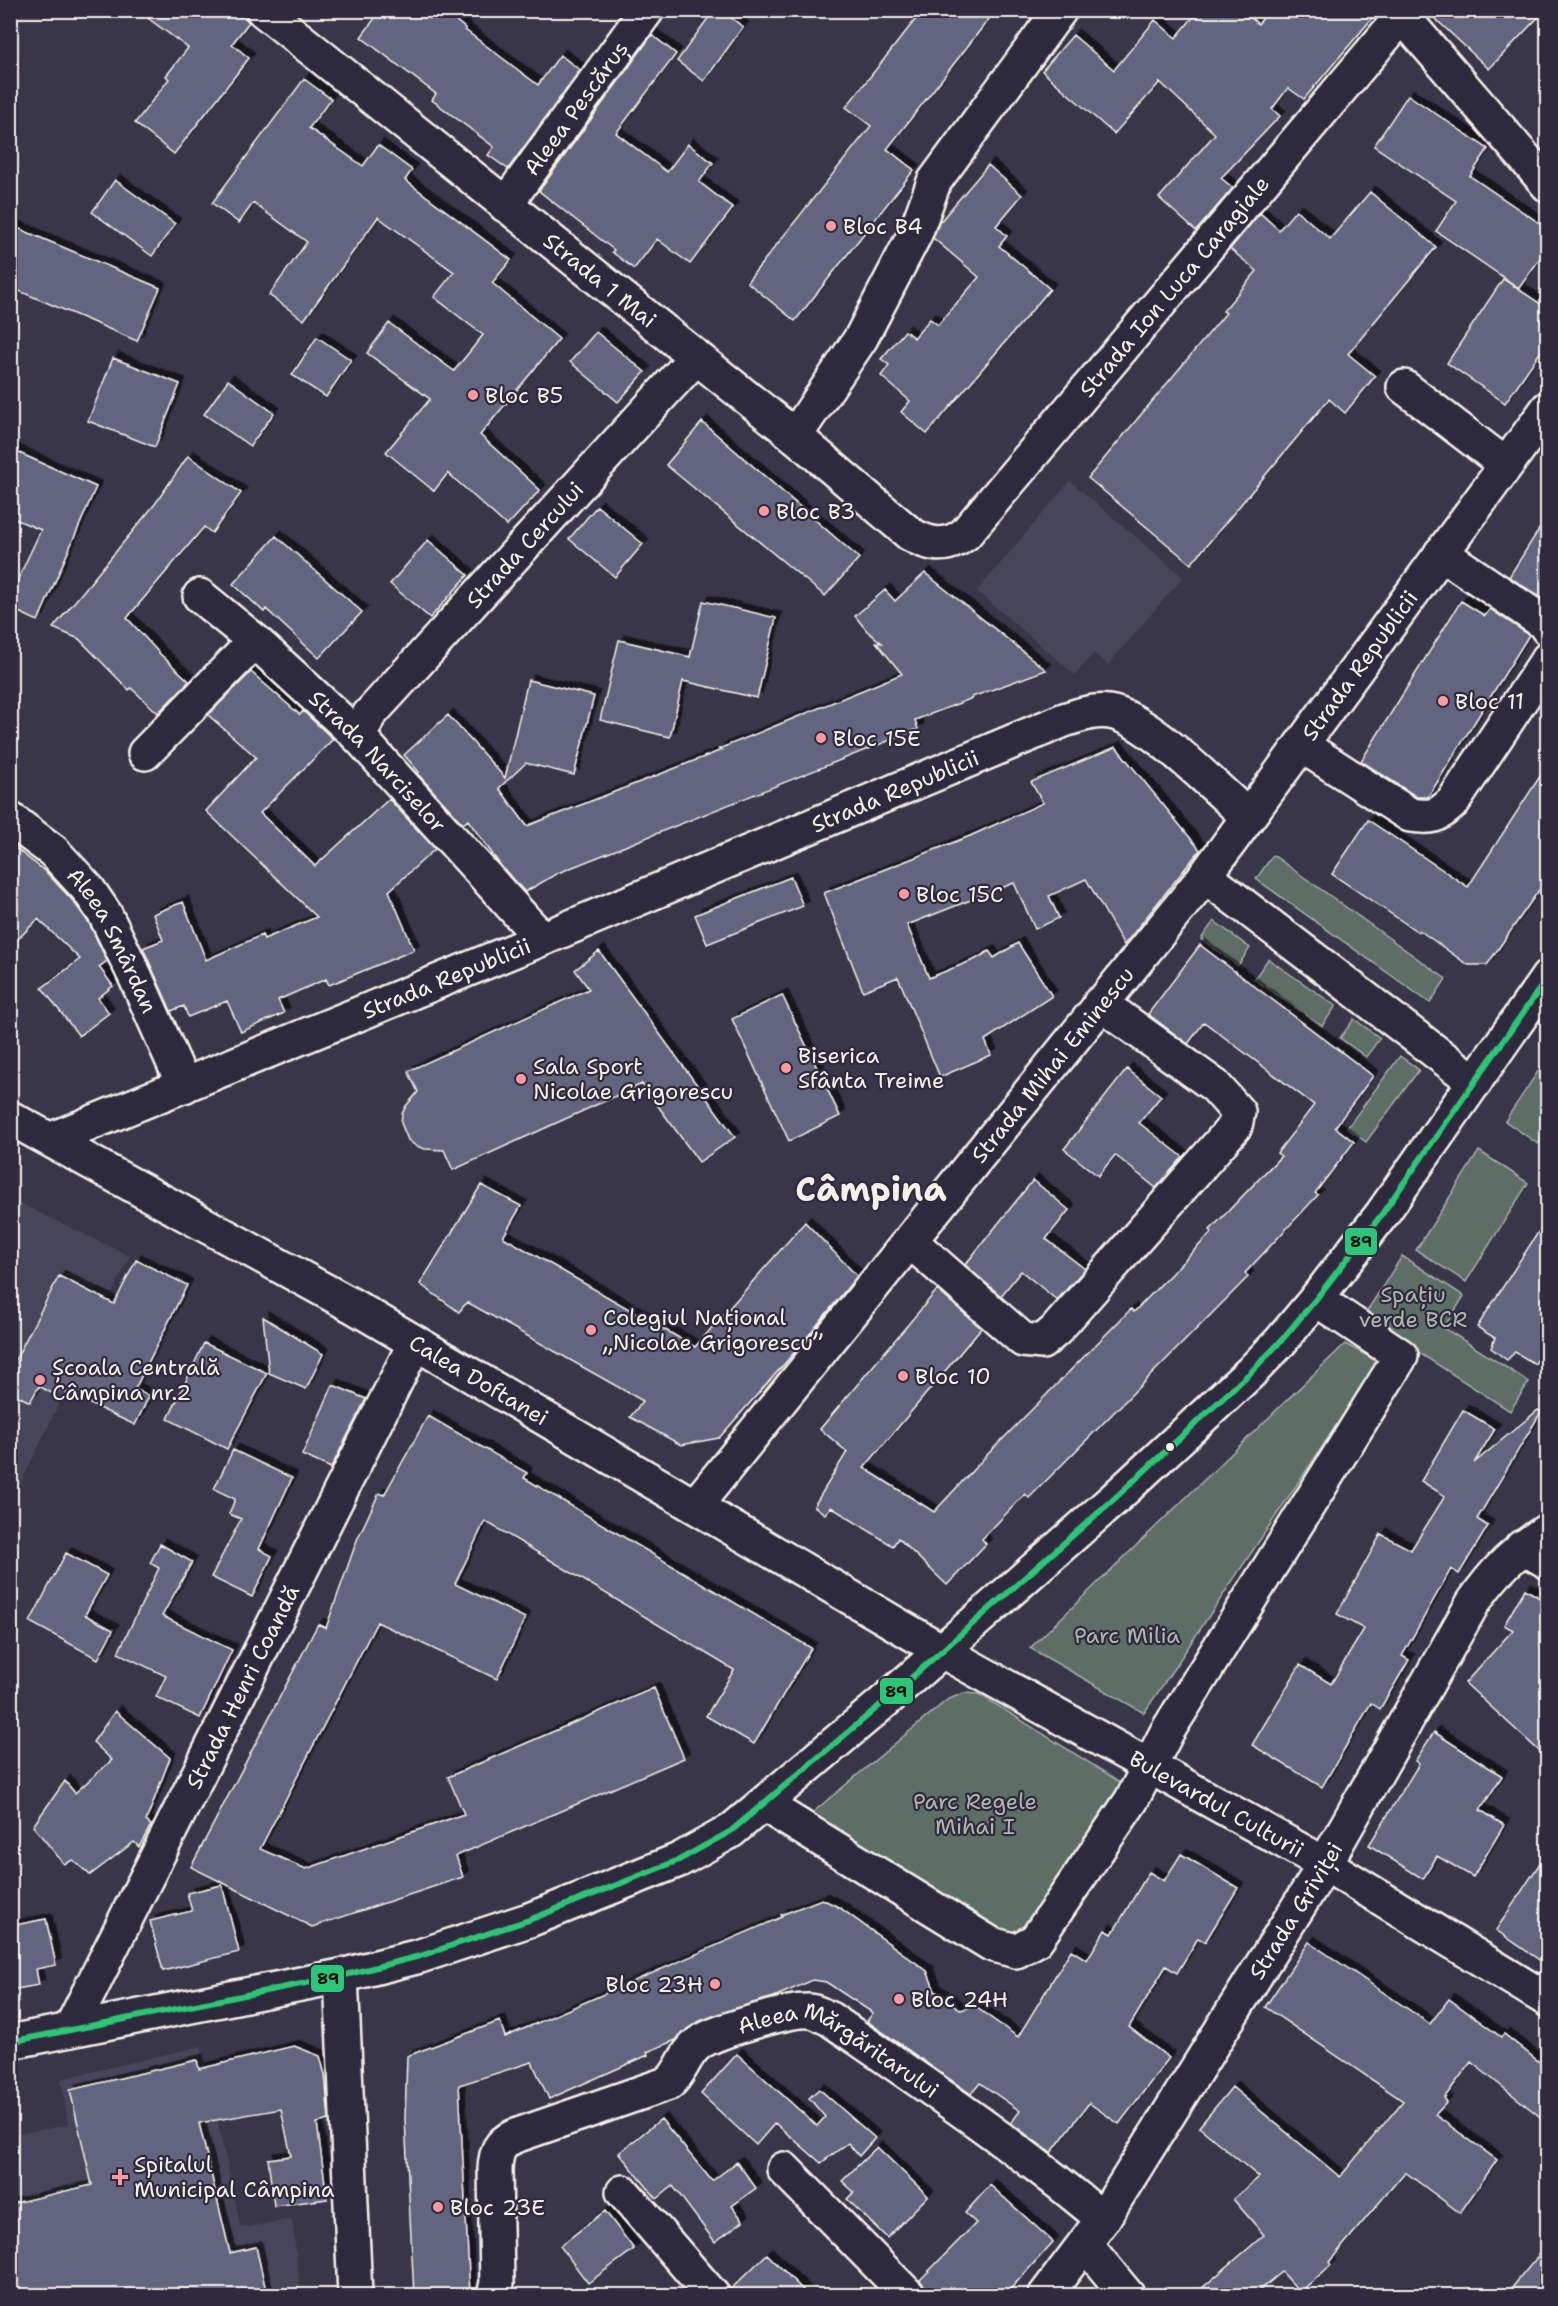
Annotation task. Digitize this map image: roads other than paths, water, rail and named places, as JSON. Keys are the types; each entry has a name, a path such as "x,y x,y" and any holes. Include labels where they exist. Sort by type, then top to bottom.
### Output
{"street":[{"name":"Strada 1 Mai","path":"263,10 299,22 505,204 795,436 910,534 925,543 940,545"},
{"name":"Aleea Pescăruș","path":"505,204 646,10"},
{"path":"795,436 861,338 915,234 934,182 1060,10"},
{"path":"1400,13 1548,185"},
{"name":"Strada Ion Luca Caragiale","path":"940,545 955,542 965,534 1400,13"},
{"name":"Strada Cercului","path":"359,736 369,716 696,357"},
{"path":"1404,387 1506,465"},
{"name":"Strada Republicii","path":"52,1139 542,939 1064,720 1089,712 1110,712 1140,725 1248,817 1548,408"},
{"path":"1441,553 1543,622 1548,629"},
{"name":"Strada Narciselor","path":"200,596 255,641 359,736 542,939"},
{"path":"145,753 255,641"},
{"path":"1301,745 1410,815 1426,818 1440,814 1453,802 1548,658"},
{"name":"Strada Mihai Eminescu","path":"695,1506 1205,876 1248,817"},
{"name":"Aleea Smârdan","path":"10,819 53,851 88,889 105,914 184,1086"},
{"path":"1205,876 1475,1082"},
{"path":"10,2042 341,1976 420,1956 529,1920 679,1860 732,1831 942,1651 1157,1460 1280,1342 1382,1214 1548,977"},
{"path":"910,1241 1023,1340 1042,1342 1055,1331 1235,1126 1238,1112 1215,1086 1101,1002"},
{"name":"Calea Doftanei","path":"10,1118 52,1139 415,1343 942,1651"},
{"path":"765,1805 991,1944 1016,1951 1036,1940 1131,1801 1167,1732 1401,1356 1316,1299"},
{"name":"Strada Henri Coandă","path":"70,2030 415,1343"},
{"name":"Strada Griviței","path":"1045,2295 1094,2231 1325,1864 1473,1603 1506,1560 1539,1547"},
{"name":"Bulevardul Culturii","path":"942,1651 1325,1864 1548,2000"},
{"path":"341,1976 356,2295"},
{"name":"Aleea Mărgăritarului","path":"494,2295 497,2283 495,2158 500,2145 507,2139 669,2083 678,2075 687,2054 698,2044 711,2037 795,2010 811,2011 830,2019 963,2111 1073,2193 1128,2295"},
{"path":"784,2169 909,2295"},
{"path":"623,2192 713,2295"}],"place":[{"name":"Bloc B4","path":"831,226"},
{"name":"Bloc B5","path":"473,395"},
{"name":"Bloc B3","path":"764,511"},
{"name":"Bloc 11","path":"1443,701"},
{"name":"Bloc 15E","path":"821,738"},
{"name":"Bloc 15C","path":"904,894"},
{"name":"Biserica Sfânta Treime","path":"786,1068"},
{"name":"Sala Sport Nicolae Grigorescu","path":"521,1079"},
{"name":"Colegiul Național „Nicolae Grigorescu”","path":"591,1330"},
{"name":"Bloc 10","path":"903,1376"},
{"name":"Școala Centrală Câmpina nr.2","path":"40,1380"},
{"name":"Bloc 23H","path":"715,1984"},
{"name":"Bloc 24H","path":"899,1999"},
{"name":"Spitalul Municipal Câmpina","path":"120,2177"},
{"name":"Bloc 23E","path":"438,2207"}],"district":[{"name":"Câmpina","path":"871,1189"}],"park label":[{"name":"Spațiu verde BCR","path":"1413,1306"},
{"name":"Parc Milia","path":"1127,1635"},
{"name":"Parc Regele Mihai I","path":"975,1814"}]}
